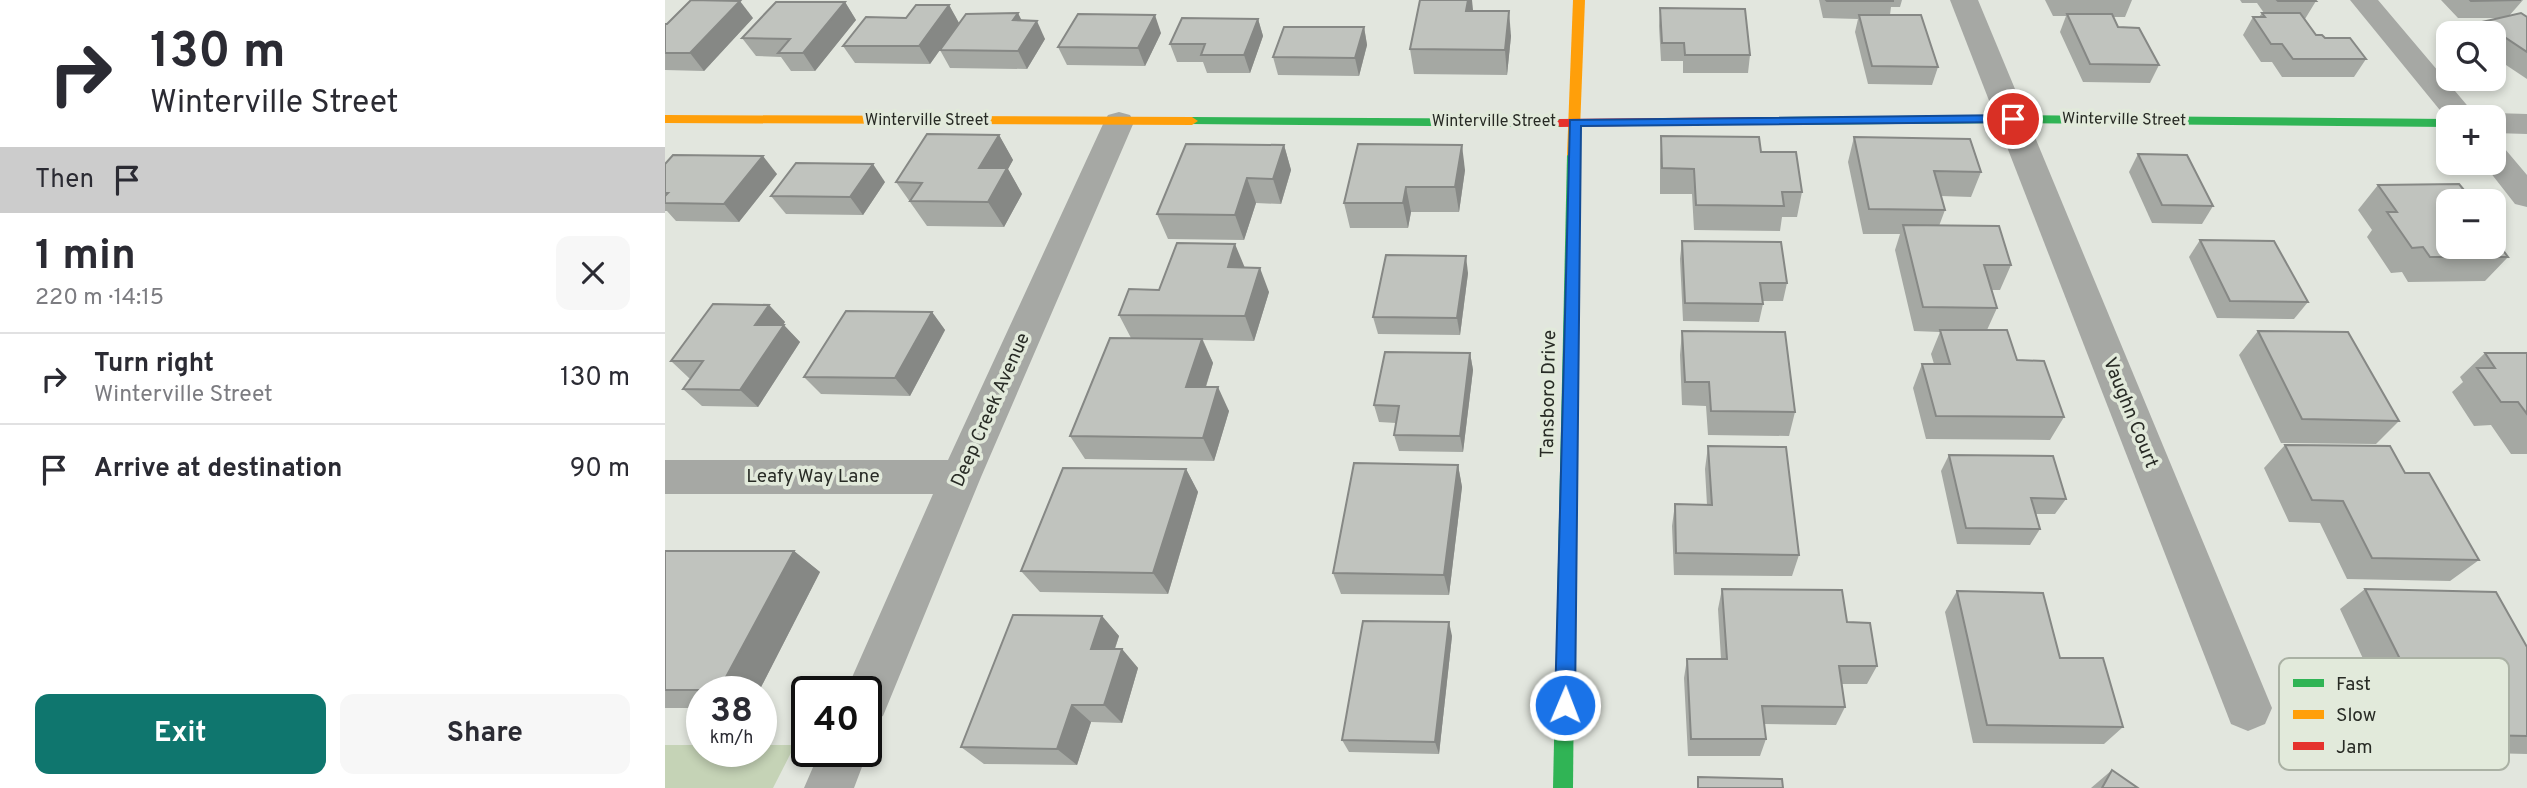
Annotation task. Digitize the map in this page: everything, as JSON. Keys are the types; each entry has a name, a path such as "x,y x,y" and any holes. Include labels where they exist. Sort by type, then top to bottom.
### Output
{"street":[{"name":"Tansboro Drive","path":"1563,788 1574,122 1579,0"},
{"name":"Vaughn Court","path":"1964,0 2248,708"},
{"path":"2364,0 2452,105"},
{"name":"Winterville Street","path":"665,119 1574,122 2013,119 2436,123"},
{"name":"Deep Creek Avenue","path":"876,676 1119,122"},
{"path":"2506,123 2527,124"},
{"path":"2506,171 2527,196"},
{"name":"Leafy Way Lane","path":"665,477 961,477"},
{"path":"829,788 838,767"}],"green space":[{"path":"665,745 686,745 686,767 777,767 777,745 791,745 791,753 773,788 665,788"}],"building":[{"path":"691,0 740,1 690,53 665,53 665,24"},
{"path":"1420,0 1468,0 1466,11 1509,11 1505,50 1410,49"},
{"path":"1893,0 1893,1 1827,1"},
{"path":"2315,0 2316,1 2278,1"},
{"path":"776,2 845,2 803,53 778,53 790,39 742,38"},
{"path":"916,5 949,5 919,46 843,46 866,17 906,18"},
{"path":"1660,8 1745,9 1750,55 1685,55 1684,43 1662,43"},
{"path":"1018,13 1013,20 1037,21 1018,51 940,50 966,14"},
{"path":"2262,13 2300,13 2316,35 2325,38 2350,38 2366,59 2293,59 2282,44 2271,44 2253,17 2265,17"},
{"path":"2521,13 2527,17 2527,52 2506,38 2506,21 2486,21"},
{"path":"1078,14 1155,15 1138,48 1058,47"},
{"path":"2067,14 2112,14 2118,27 2139,28 2159,65 2090,64"},
{"path":"1859,15 1921,15 1938,67 1872,66"},
{"path":"1182,18 1258,19 1244,55 1201,55 1205,44 1170,44"},
{"path":"1284,27 1364,27 1355,58 1273,57"},
{"path":"927,134 999,135 979,168 1007,168 988,202 910,201 922,183 896,182"},
{"path":"1661,136 1759,137 1761,152 1796,152 1802,192 1782,192 1784,206 1696,205 1694,169 1662,168"},
{"path":"1854,137 1970,139 1981,172 1934,171 1945,210 1869,209"},
{"path":"1186,144 1284,145 1273,179 1247,178 1235,215 1157,214"},
{"path":"1358,144 1462,145 1455,187 1406,187 1403,203 1344,203"},
{"path":"2138,154 2187,155 2213,206 2162,205"},
{"path":"673,155 763,156 724,204 665,203 668,193 665,193 665,164"},
{"path":"796,163 873,164 850,197 771,196"},
{"path":"2459,184 2463,189 2436,189 2436,257 2430,257 2423,247 2412,248 2387,212 2397,212 2378,185"},
{"path":"1903,225 1999,226 2011,265 1984,265 1997,308 1923,307"},
{"path":"2200,240 2274,241 2308,302 2230,301"},
{"path":"1682,241 1781,242 1787,283 1760,283 1763,304 1685,303"},
{"path":"1177,243 1235,244 1228,267 1260,268 1245,316 1119,315 1129,289 1159,290"},
{"path":"1386,255 1466,256 1457,318 1373,317"},
{"path":"713,304 769,305 755,325 784,325 740,390 683,389 703,361 671,361"},
{"path":"846,311 932,312 895,378 804,377"},
{"path":"1940,330 2007,330 2017,360 2044,361 2064,417 1936,416 1922,364 1950,364"},
{"path":"1682,331 1785,332 1795,412 1711,411 1709,382 1685,382"},
{"path":"2258,331 2348,332 2399,421 2302,419"},
{"path":"1110,338 1202,339 1186,387 1218,387 1203,438 1070,436"},
{"path":"1385,352 1470,353 1460,436 1394,435 1399,406 1374,405"},
{"path":"2485,353 2527,353 2527,414 2518,402 2501,402 2477,368 2495,368"},
{"path":"2285,445 2390,446 2405,473 2429,473 2479,560 2372,558 2343,501 2312,500"},
{"path":"1708,446 1786,447 1799,555 1676,553 1675,504 1712,505"},
{"path":"1949,455 2053,456 2066,499 2031,498 2040,529 1966,528"},
{"path":"1354,463 1458,465 1444,575 1333,573"},
{"path":"1063,468 1186,469 1153,573 1021,571"},
{"path":"665,551 794,551 727,676 686,676 686,690 665,690"},
{"path":"1722,589 1842,590 1847,622 1870,623 1877,666 1839,666 1845,707 1762,706 1766,739 1691,739 1687,659 1727,659"},
{"path":"2365,589 2496,592 2527,647 2527,736 2509,736 2509,658 2400,658"},
{"path":"1957,591 2043,593 2060,658 2103,658 2123,727 1987,725"},
{"path":"1013,615 1102,616 1091,649 1122,649 1104,705 1072,705 1057,749 961,747"},
{"path":"1363,621 1449,622 1435,742 1342,740"},
{"path":"2112,770 2138,788 2102,788"},
{"path":"1698,777 1782,779 1783,788 1698,788"}],"traffic: fast":[{"path":"1770,121 2013,119 2436,123"},
{"path":"1192,121 1560,123"},
{"path":"1563,788 1573,155"}],"traffic: slow":[{"path":"1573,155 1579,0"},
{"path":"665,119 1192,121"}],"traffic: jam":[{"path":"1560,123 1770,121"}],"route":[{"path":"1565,705 1574,122 2013,119"}]}
